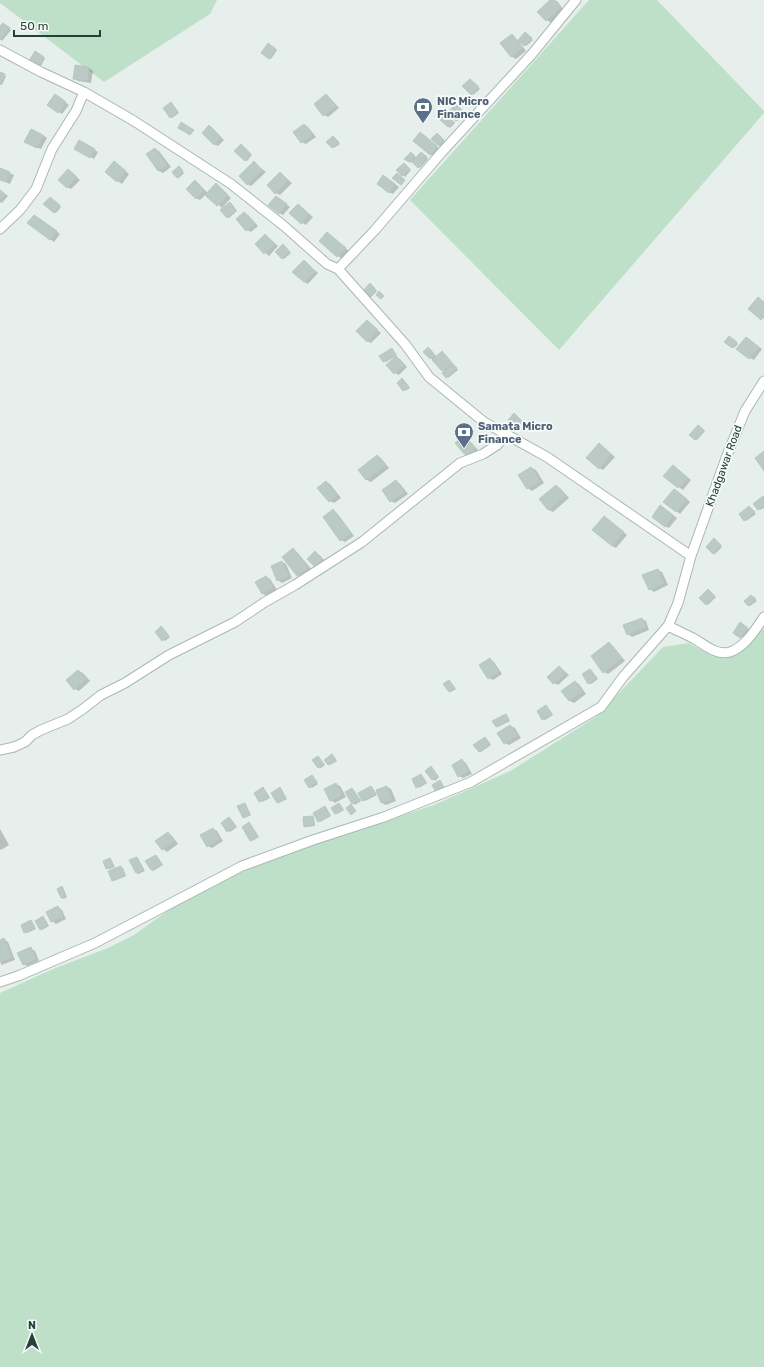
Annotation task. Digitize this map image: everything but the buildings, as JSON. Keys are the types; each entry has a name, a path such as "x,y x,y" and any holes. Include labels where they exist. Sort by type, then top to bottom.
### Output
{"street":[{"path":"338,269 375,230 442,152 532,54 576,0"},
{"path":"0,50 41,72 84,92 134,121 231,184 284,226 327,264 338,269 405,344 429,377 484,422 547,457 691,556"},
{"path":"0,229 20,210 36,189 52,149 76,111 84,92"},
{"name":"Khadgawar Road","path":"0,982 18,976 95,943 242,866 312,840 384,817 471,782 601,707 623,677 668,626 678,603 691,556 744,411 764,381"},
{"path":"0,750 14,747 25,742 32,735 41,730 68,719 101,696 125,683 169,655 235,622 265,602 295,585 362,542 460,463 483,454 497,445 507,434"},
{"path":"668,626 710,649 719,652 729,652 742,645 754,632 764,617"}],"green space":[{"path":"0,0 217,0 210,14 104,82 0,3"},
{"path":"589,0 657,0 764,111 764,113 559,350 410,200"},
{"path":"764,628 764,1367 0,1367 0,993 53,969 108,948 134,935 173,907 215,884 258,865 308,846 434,805 512,770 596,717 663,647 689,643 714,657 743,649"}],"place":[{"name":"NIC Micro Finance","path":"423,124"},
{"name":"Samata Micro Finance","path":"464,449"}]}
